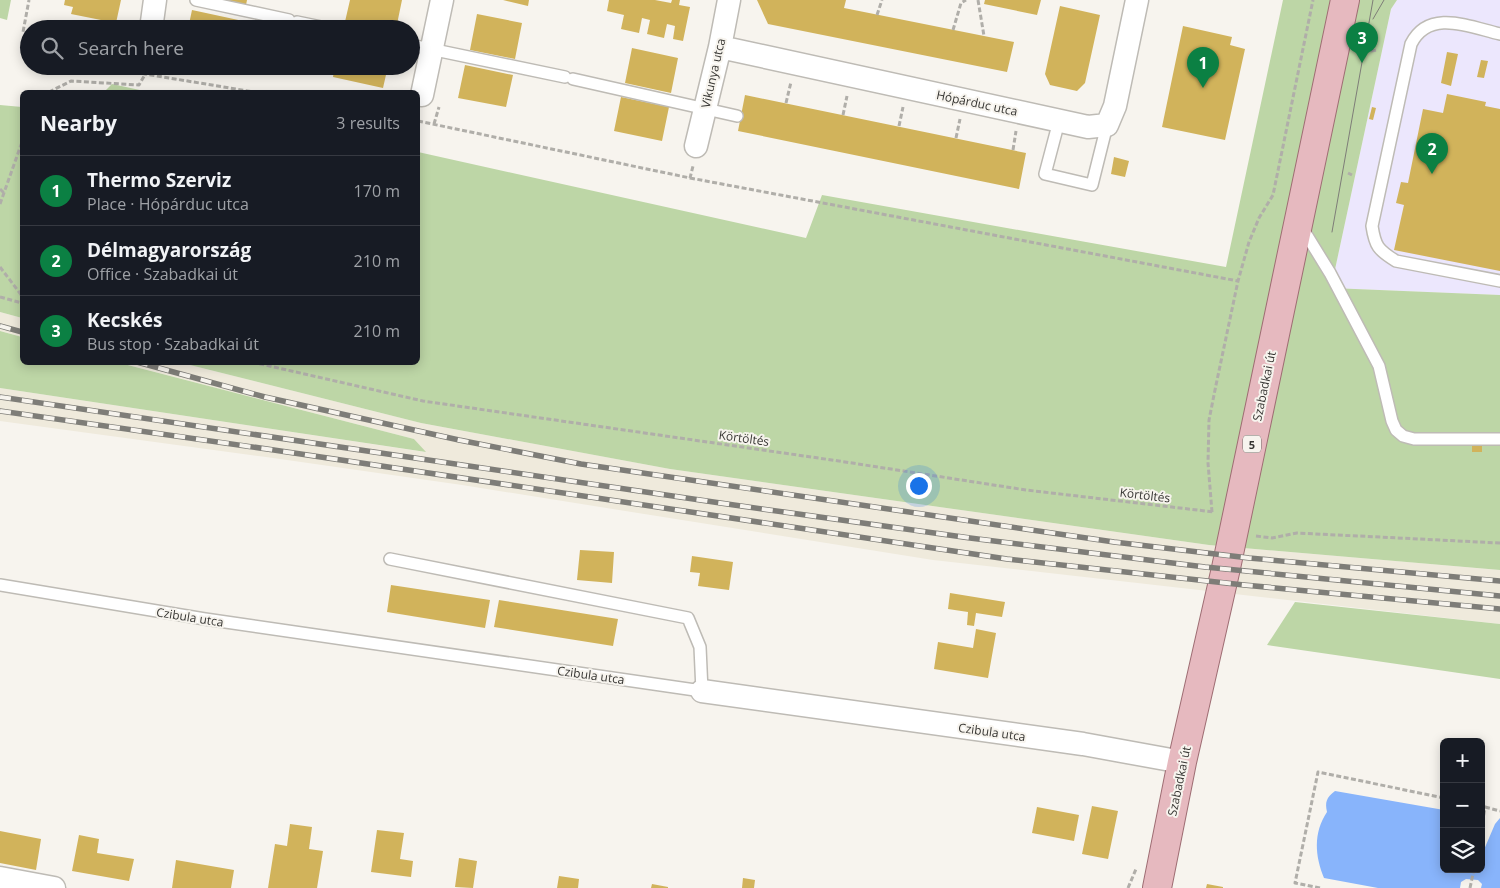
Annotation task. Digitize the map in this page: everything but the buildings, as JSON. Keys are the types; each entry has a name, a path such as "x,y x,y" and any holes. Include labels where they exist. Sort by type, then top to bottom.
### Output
{"main road":[{"name":"Szabadkai út","path":"1157,888 1228,520 1298,222 1345,0"}],"street":[{"path":"152,20 155,0"},
{"path":"431,99 421,48 442,0"},
{"name":"Vikunya utca","path":"696,146 720,47 729,0"},
{"path":"1107,125 1115,106 1138,0"},
{"name":"Hópárduc utca","path":"720,47 1088,127 1107,125"},
{"name":"Czibula utca","path":"702,691 1083,744 1182,762"},
{"path":"6,882 54,888"}],"lane":[{"path":"196,0 288,20"},
{"path":"1500,34 1451,22 1443,22 1429,25 1414,39 1411,44 1372,226 1374,241 1382,253 1396,261 1500,281"},
{"path":"421,48 569,78 736,116"},
{"path":"1059,121 1046,174 1092,185 1107,125"},
{"path":"1298,222 1330,273 1379,366 1392,421 1396,430 1403,436 1414,438 1500,439"},
{"path":"390,558 688,618 700,647 702,691"},
{"name":"Czibula utca","path":"0,585 205,619 702,691"}],"path":[{"path":"26,20 30,0"},
{"path":"877,15 882,0"},
{"path":"953,30 961,3 966,0"},
{"path":"978,0 984,36"},
{"path":"1228,520 1208,463 1209,420 1238,281 1249,242 1273,195 1313,0"},
{"path":"1371,51 1378,50"},
{"path":"53,90 71,81 139,85 144,75"},
{"path":"151,75 242,90"},
{"path":"431,99 434,124"},
{"path":"420,121 690,178 1238,281"},
{"path":"690,178 696,146"},
{"path":"0,204 20,148"},
{"path":"1348,172 1352,175"},
{"path":"0,189 4,193"},
{"path":"0,267 20,293"},
{"path":"0,297 20,302"},
{"name":"Körtöltés","path":"265,365 423,401 1228,520 1272,538 1297,533 1500,543"},
{"path":"1320,888 1295,883 1318,772 1440,797"},
{"path":"1485,807 1500,810"},
{"path":"1470,888 1473,873"}],"shaded area":[{"path":"1397,0 1500,0 1500,295 1331,288 1391,9"},
{"path":"0,312 20,317 20,336 0,331"},
{"path":"128,365 190,365 421,423 670,469 1209,545 1500,570 1500,624 933,560 462,485 0,421 0,388 425,452 414,439"}],"green space":[{"path":"0,0 11,0 7,20 0,18"},
{"path":"1283,0 1397,0 1391,9 1331,288 1500,295 1500,570 1209,545 670,469 421,423 190,365 420,365 420,152 806,238 822,195 1226,267"},
{"path":"112,84 140,90 106,90"},
{"path":"0,105 20,107 20,317 0,312"},
{"path":"0,331 20,336 20,365 128,365 414,439 426,452 0,388"},
{"path":"1295,602 1500,624 1500,679 1267,645"}],"water":[{"path":"1335,791 1440,809 1440,873 1485,873 1485,847 1495,824 1500,818 1500,888 1481,888 1482,884 1478,880 1466,879 1461,882 1460,888 1378,888 1324,878 1317,853 1317,845 1319,828 1327,812 1326,805 1330,796"}],"tram line":[{"path":"1332,232 1373,0"},
{"path":"1373,19 1384,0"}],"railway":[{"path":"0,326 20,331"},
{"path":"148,365 265,397 459,440 581,464 1114,542 1249,558 1500,581"},
{"path":"0,397 970,538 1205,567 1500,596"},
{"path":"0,411 1007,559 1244,585 1500,609"}],"place":[{"name":"Kecskés","path":"1362,63"},
{"name":"Thermo Szerviz","path":"1203,88"},
{"name":"Délmagyarország","path":"1432,174"}]}
